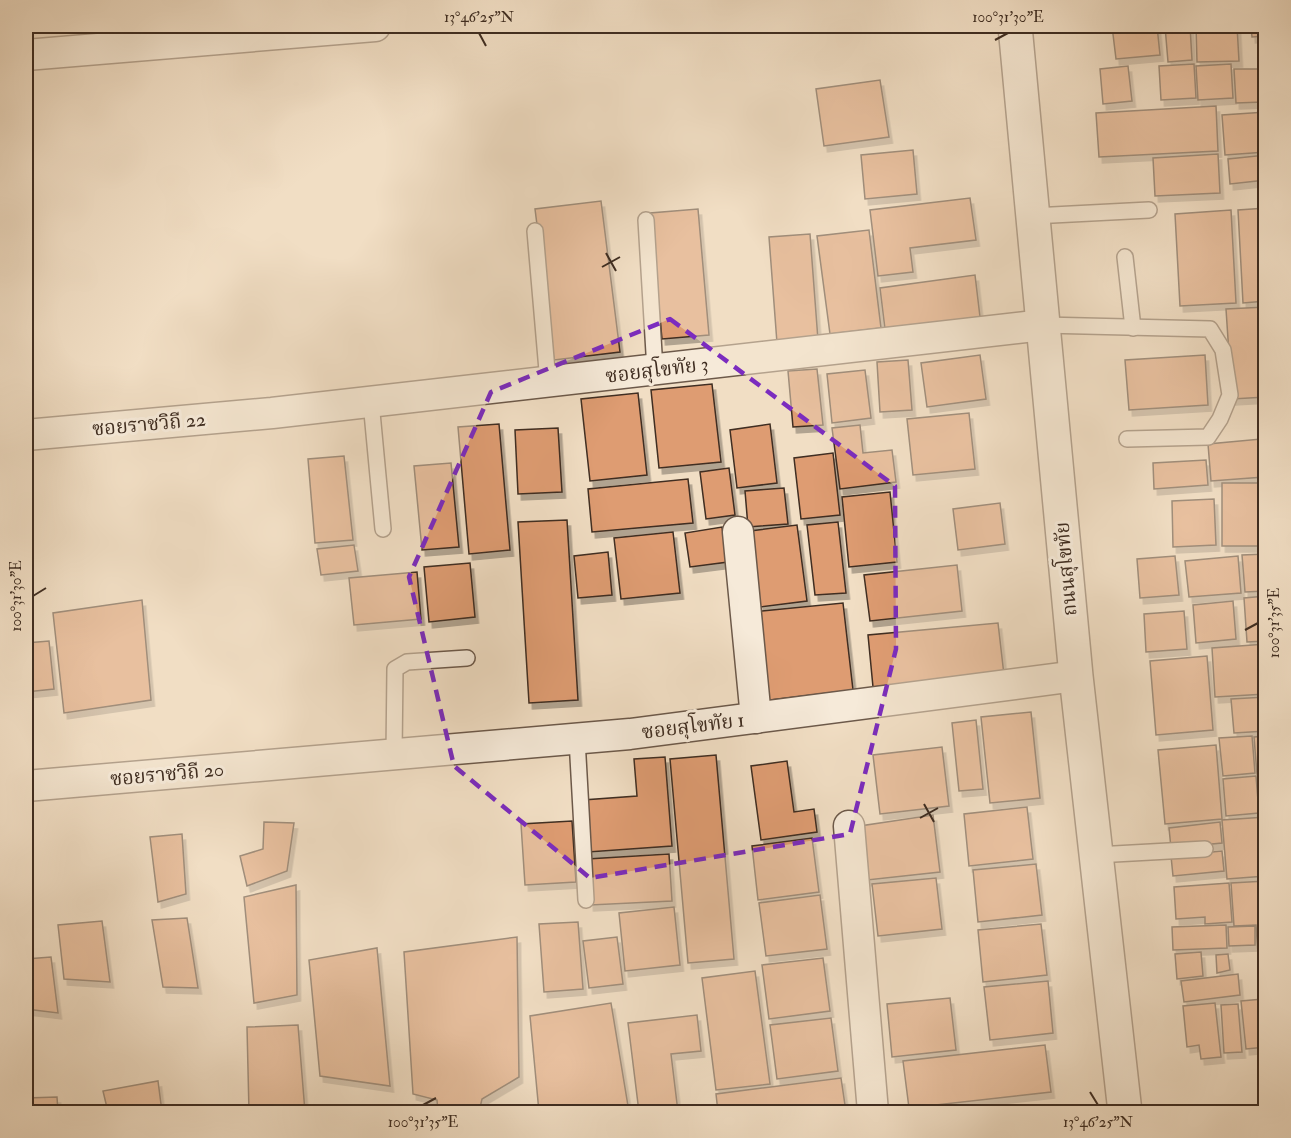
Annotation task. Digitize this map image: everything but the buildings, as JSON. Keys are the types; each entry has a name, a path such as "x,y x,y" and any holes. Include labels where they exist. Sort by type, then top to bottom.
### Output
{"street":[{"path":"26,55 375,26"},
{"name":"ถนนสุโขทัย","path":"1015,26 1076,676 1125,1113"},
{"name":"ซอยสุโขทัย 3","path":"272,413 1043,325"},
{"name":"ซอยราชวิถี 22","path":"26,435 272,413"},
{"path":"738,532 756,718"},
{"name":"ซอยสุโขทัย 1","path":"308,762 577,739 1076,676"},
{"name":"ซอยราชวิถี 20","path":"26,786 308,762"},
{"path":"849,826 873,1113"}],"lane":[{"path":"1033,216 1149,210"},
{"path":"646,220 654,370"},
{"path":"535,231 548,382"},
{"path":"1125,256 1133,327"},
{"path":"1043,325 1210,329 1223,350 1230,395 1220,419 1208,437 1127,439"},
{"path":"370,402 383,529"},
{"path":"394,754 395,669 407,662 467,658"},
{"path":"577,739 586,900"},
{"path":"1096,855 1205,849"}],"highlighted area":[{"path":"670,319 895,486 896,649 850,834 590,878 454,766 409,577 491,392"}]}
